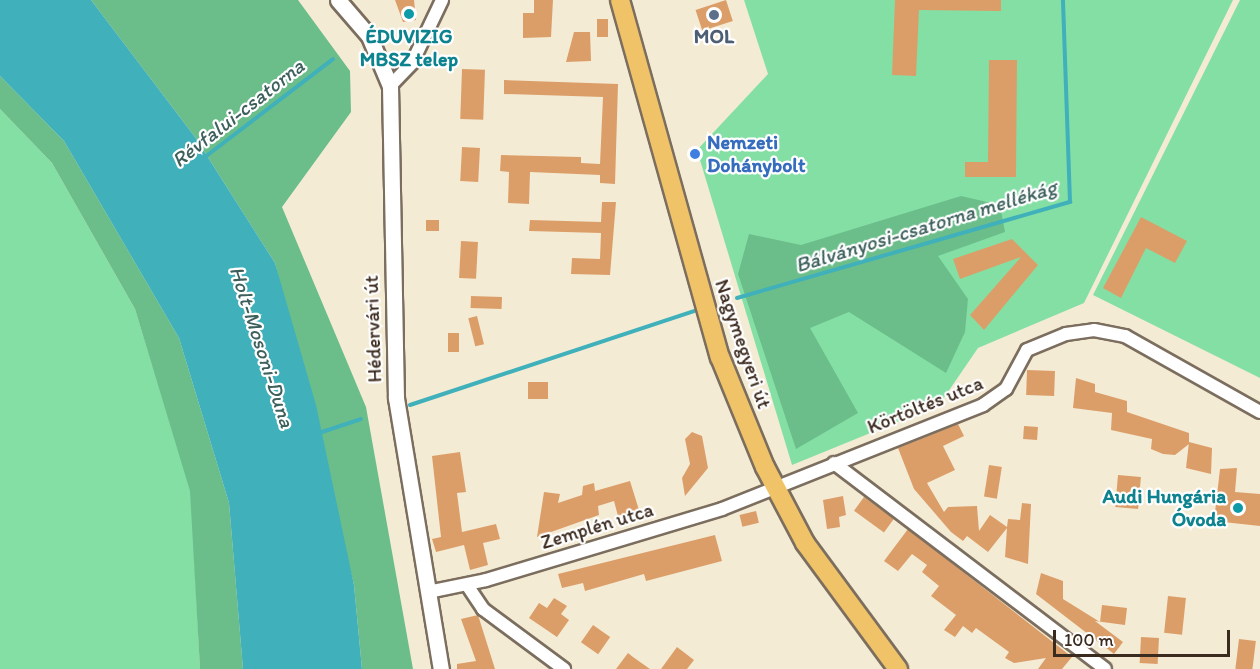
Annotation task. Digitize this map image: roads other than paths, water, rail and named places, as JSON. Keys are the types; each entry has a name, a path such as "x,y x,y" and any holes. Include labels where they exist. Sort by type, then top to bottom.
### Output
{"main road":[{"name":"Nagymegyeri út","path":"620,0 713,338 775,486 828,580 898,669"}],"street":[{"name":"Hédervári út","path":"338,0 369,36 390,86 394,375 441,669"},
{"path":"390,86 412,63 441,0"},
{"name":"Körtöltés utca","path":"775,486 992,401 1006,389 1027,350 1086,330 1110,331 1144,344 1260,412"},
{"path":"834,463 1105,669"},
{"name":"Zemplén utca","path":"428,592 467,585 722,509 775,486"},
{"path":"467,585 483,609 564,669"}],"water":[{"name":"Holt-Mosoni-Duna","path":"0,0 91,0 195,137 275,263 316,405 354,585 362,669 243,669 229,503 179,338 64,141 0,76"}],"waterway":[{"name":"Bálványosi-csatorna mellékág","path":"737,298 1070,202 1063,0"},
{"name":"Révfalui-csatorna","path":"205,157 333,59"},
{"name":"Bálványosi-csatorna mellékág","path":"410,405 694,311"},
{"name":"Bálványosi-csatorna mellékág","path":"319,433 361,419"}],"place":[{"name":"ÉDUVIZIG MBSZ telep","path":"409,14"},
{"name":"MOL","path":"714,15"},
{"name":"Nemzeti Dohánybolt","path":"695,154"},
{"name":"Audi Hungária Óvoda","path":"1238,508"}]}
